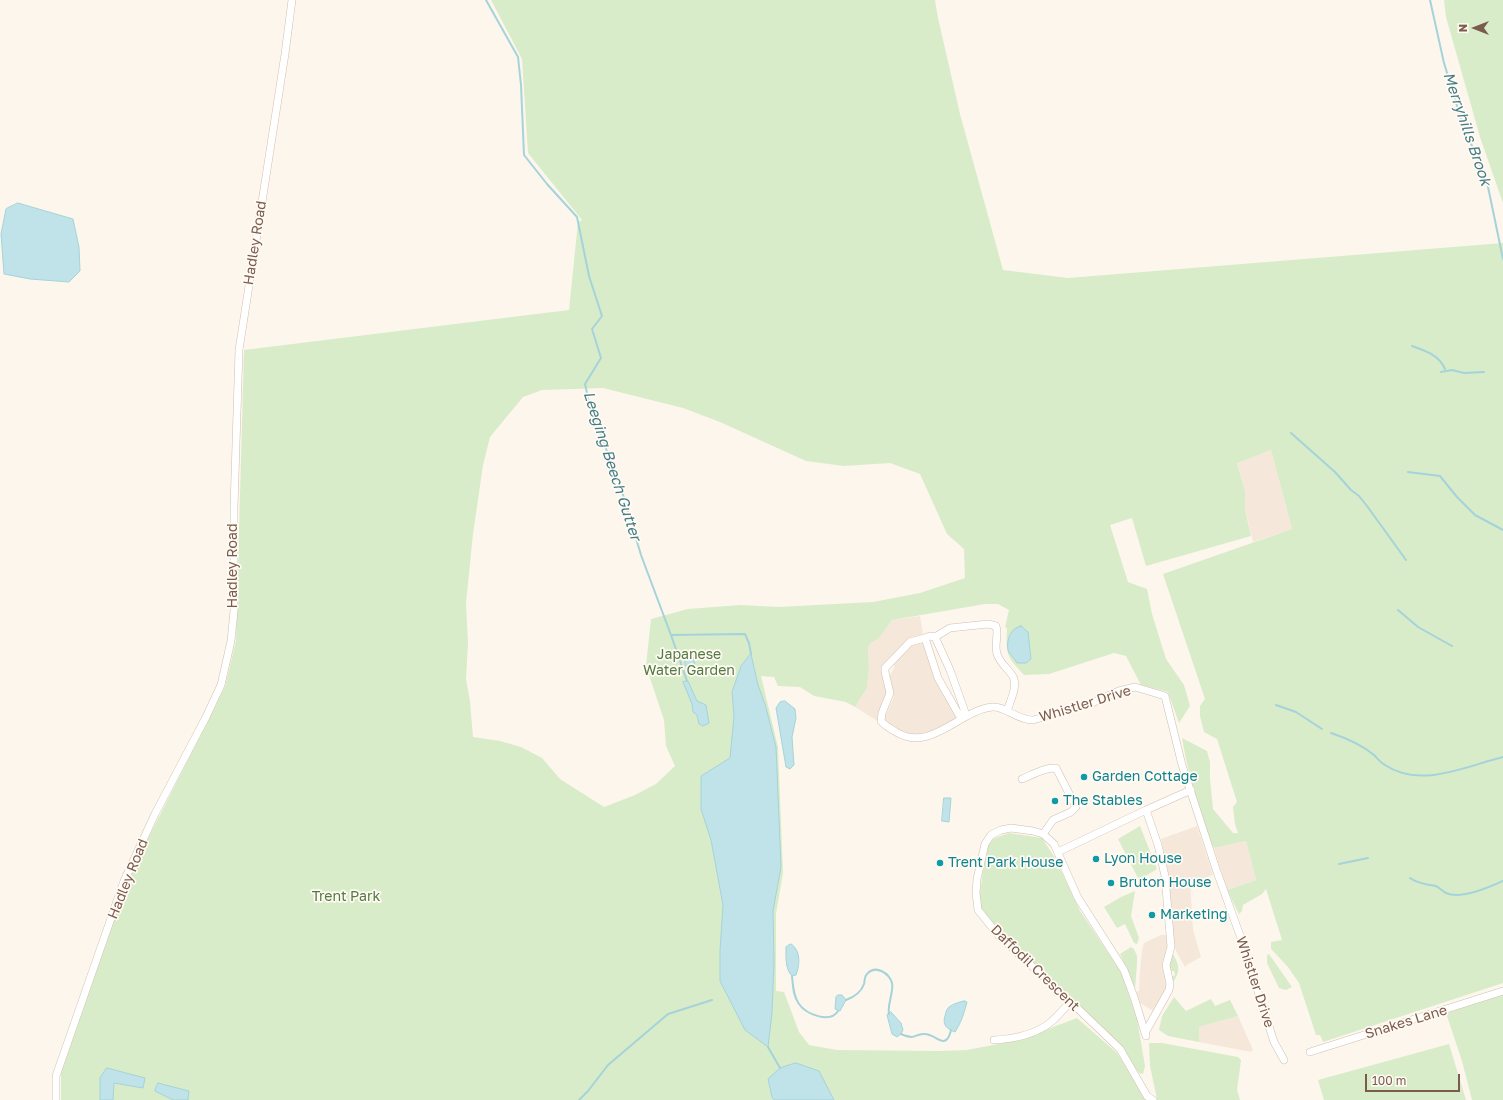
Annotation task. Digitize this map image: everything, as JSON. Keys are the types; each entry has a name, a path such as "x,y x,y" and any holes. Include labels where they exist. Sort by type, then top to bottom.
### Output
{"street":[{"name":"Hadley Road","path":"56,1100 56,1076 124,881 221,685 231,641 234,611 234,506 239,350 292,0"},
{"path":"988,624 996,626 997,655 1001,662 1013,675 1015,682 1007,711 1001,708 991,707 964,717 938,733 912,739 903,736 881,721 882,713 890,693 885,672 886,666 910,642 925,638 930,636 935,637 950,628 988,624"},
{"path":"935,637 956,685 965,712 964,717"},
{"path":"925,638 938,678 959,715 964,717"},
{"name":"Whistler Drive","path":"1007,711 1019,718 1033,720 1092,703 1119,691 1135,687 1165,696 1182,765 1274,1042 1284,1060"},
{"path":"1022,779 1052,767 1056,768 1076,807 1071,812 1053,820 1043,834 1054,844 1081,902 1124,970 1146,1035 1169,990 1170,984 1166,965 1171,947 1164,870 1158,845 1146,810"},
{"path":"1058,852 1191,790"},
{"name":"Daffodil Crescent","path":"1043,834 1011,828 994,833 988,838 982,855 977,879 976,893 978,910 999,936 1120,1049 1147,1096 1153,1100"},
{"name":"Snakes Lane","path":"1310,1052 1503,991"},
{"path":"994,1040 1028,1034 1043,1027 1051,1022 1071,1002"}],"shaded area":[{"path":"1271,450 1292,529 1253,542 1245,509 1245,491 1237,462"},
{"path":"920,616 923,634 921,637 885,664 888,694 879,722 855,707 867,688 869,668 868,649 870,644 879,638 892,620"},
{"path":"924,642 958,717 938,730 916,735 902,732 885,722 884,719 894,694 889,677 894,668 894,663 912,645"},
{"path":"1197,826 1213,875 1195,881 1190,880 1193,930 1201,957 1185,967 1174,945 1168,871 1161,839"},
{"path":"1246,841 1256,880 1227,890 1214,848"},
{"path":"1161,935 1168,935 1168,985 1155,1012 1140,1003 1137,992 1139,991 1142,950 1144,943"},
{"path":"1238,1016 1253,1050 1251,1052 1199,1042 1199,1027"}],"green space":[{"name":"Trent Park","path":"491,0 935,0 960,114 1003,270 1068,278 1503,243 1503,983 1323,1042 1320,1035 1316,1035 1299,983 1288,967 1271,949 1271,942 1282,940 1266,889 1262,894 1243,905 1242,911 1239,914 1227,890 1256,880 1246,841 1214,848 1200,811 1182,738 1207,751 1210,762 1213,809 1233,833 1238,833 1235,824 1233,807 1237,802 1217,739 1204,732 1200,716 1200,706 1205,699 1163,574 1292,529 1271,450 1237,463 1245,491 1245,509 1251,536 1146,566 1132,518 1110,525 1128,582 1147,589 1152,614 1166,659 1184,685 1190,706 1179,723 1168,692 1141,685 1126,656 1114,653 1049,674 1024,675 1010,659 1007,650 1007,628 1005,627 1009,610 998,604 985,604 892,620 879,638 870,644 868,649 869,668 867,688 855,707 846,702 814,696 800,687 778,686 774,677 761,676 778,747 783,873 776,914 776,991 784,992 799,1032 809,1045 837,1050 967,1050 1019,1040 1077,1018 1117,1053 1146,1099 1157,1099 1150,1066 1149,1043 1162,1043 1238,1057 1241,1060 1237,1090 1240,1100 61,1100 61,1072 128,878 225,687 236,641 244,350 569,310 578,222 582,220 528,153 522,59","holes":["603,388 683,408 720,422 806,461 844,466 890,463 920,474 947,534 964,549 965,578 920,593 873,602 779,607 740,605 688,609 651,619 646,666 664,720 666,746 675,766 656,784 635,795 604,807 560,779 542,758 521,747 500,741 473,737 470,701 466,679 468,643 466,603 473,534 483,465 490,437 523,397 542,390"]},
{"path":"1444,0 1503,0 1503,203 1480,137 1446,17"},
{"path":"1140,826 1157,869 1139,880 1118,839"},
{"path":"1009,833 1042,838 1055,858 1080,911 1121,972 1137,1019 1145,1066 1143,1074 1139,1073 1121,1047 997,931 981,911 979,899 987,845 995,838"},
{"path":"1135,891 1131,916 1139,938 1137,944 1134,943 1125,924 1117,928 1104,907"},
{"path":"1131,947 1134,949 1137,956 1135,988 1120,954"},
{"path":"1173,954 1177,961 1178,971 1173,982 1172,977 1175,975 1174,971 1170,971 1170,964"},
{"path":"1269,954 1292,987 1286,990 1279,988 1267,963 1267,955"},
{"path":"1503,994 1503,1100 1472,1100 1462,1061 1446,1013"},
{"path":"1174,997 1186,1011 1211,999 1215,1006 1230,1000 1238,1016 1199,1027 1199,1042 1168,1036 1159,1030 1162,1016"},
{"path":"1449,1044 1466,1100 1324,1100 1318,1080"}],"water":[{"path":"18,203 73,219 79,247 80,271 69,282 30,279 4,274 1,234 6,209"},
{"path":"1021,626 1028,632 1031,659 1026,663 1017,663 1008,650 1010,635 1014,629"},
{"path":"685,651 692,653 697,673 689,672 685,664"},
{"path":"751,654 758,685 765,704 776,747 781,867 773,911 774,962 772,1013 768,1047 745,1030 720,981 720,950 723,905 711,840 701,809 701,776 730,758 734,716 732,692 741,666"},
{"path":"688,681 697,701 706,705 709,723 703,726 699,724 697,715 693,712 692,704 683,682"},
{"path":"785,701 795,709 796,718 792,737 794,765 790,769 786,767 776,708 780,702"},
{"path":"944,798 951,798 949,822 942,821"},
{"path":"791,944 797,950 799,958 796,975 792,976 788,970 786,959 786,947"},
{"path":"838,995 842,995 846,1000 840,1011 835,1009 836,997"},
{"path":"964,1001 967,1002 965,1010 955,1032 950,1030 944,1022 946,1012 951,1006"},
{"path":"891,1012 901,1023 903,1030 897,1037 892,1034 887,1015"},
{"path":"796,1063 819,1071 834,1100 774,1100 768,1079 780,1068"},
{"path":"107,1068 145,1078 143,1088 114,1083 113,1100 100,1100 100,1078"},
{"path":"158,1083 189,1091 188,1100 173,1100 155,1091"}],"waterway":[{"name":"Leeging Beech Gutter","path":"486,0 518,57 521,85 524,155 547,184 577,217 589,276 602,316 592,329 601,358 585,384 590,407 620,485 641,555 671,635 745,634 749,643 751,654"},
{"name":"Merryhills Brook","path":"1430,0 1444,63 1462,122 1487,182 1503,259"},
{"path":"1412,346 1436,357 1445,369"},
{"path":"1441,372 1452,370 1464,373 1484,372"},
{"path":"1291,433 1335,472 1351,490 1359,496 1406,560"},
{"path":"1408,472 1440,476 1457,497 1475,515 1503,530"},
{"path":"1398,610 1418,627 1452,646"},
{"path":"671,635 687,681"},
{"path":"1276,705 1296,712 1322,729"},
{"path":"1331,733 1364,748 1385,765 1399,772 1413,775 1444,773 1503,757"},
{"path":"1339,864 1368,858"},
{"path":"1410,878 1419,883 1436,886 1452,895 1475,892 1503,881"},
{"path":"846,1000 861,990 867,974 875,970 882,971 888,976 892,983 889,1014"},
{"path":"792,976 796,998 802,1008 812,1014 824,1017 830,1017 838,1011"},
{"path":"579,1100 608,1065 668,1014 712,1000"},
{"path":"901,1034 910,1037 925,1034 943,1041 949,1036 951,1030"},
{"path":"768,1047 780,1068"}],"place":[{"name":"Garden Cottage","path":"1084,777"},
{"name":"The Stables","path":"1055,801"},
{"name":"Lyon House","path":"1096,859"},
{"name":"Trent Park House","path":"940,863"},
{"name":"Bruton House","path":"1111,883"},
{"name":"Marketing","path":"1152,915"}],"park label":[{"name":"Japanese Water Garden","path":"689,664"}]}
